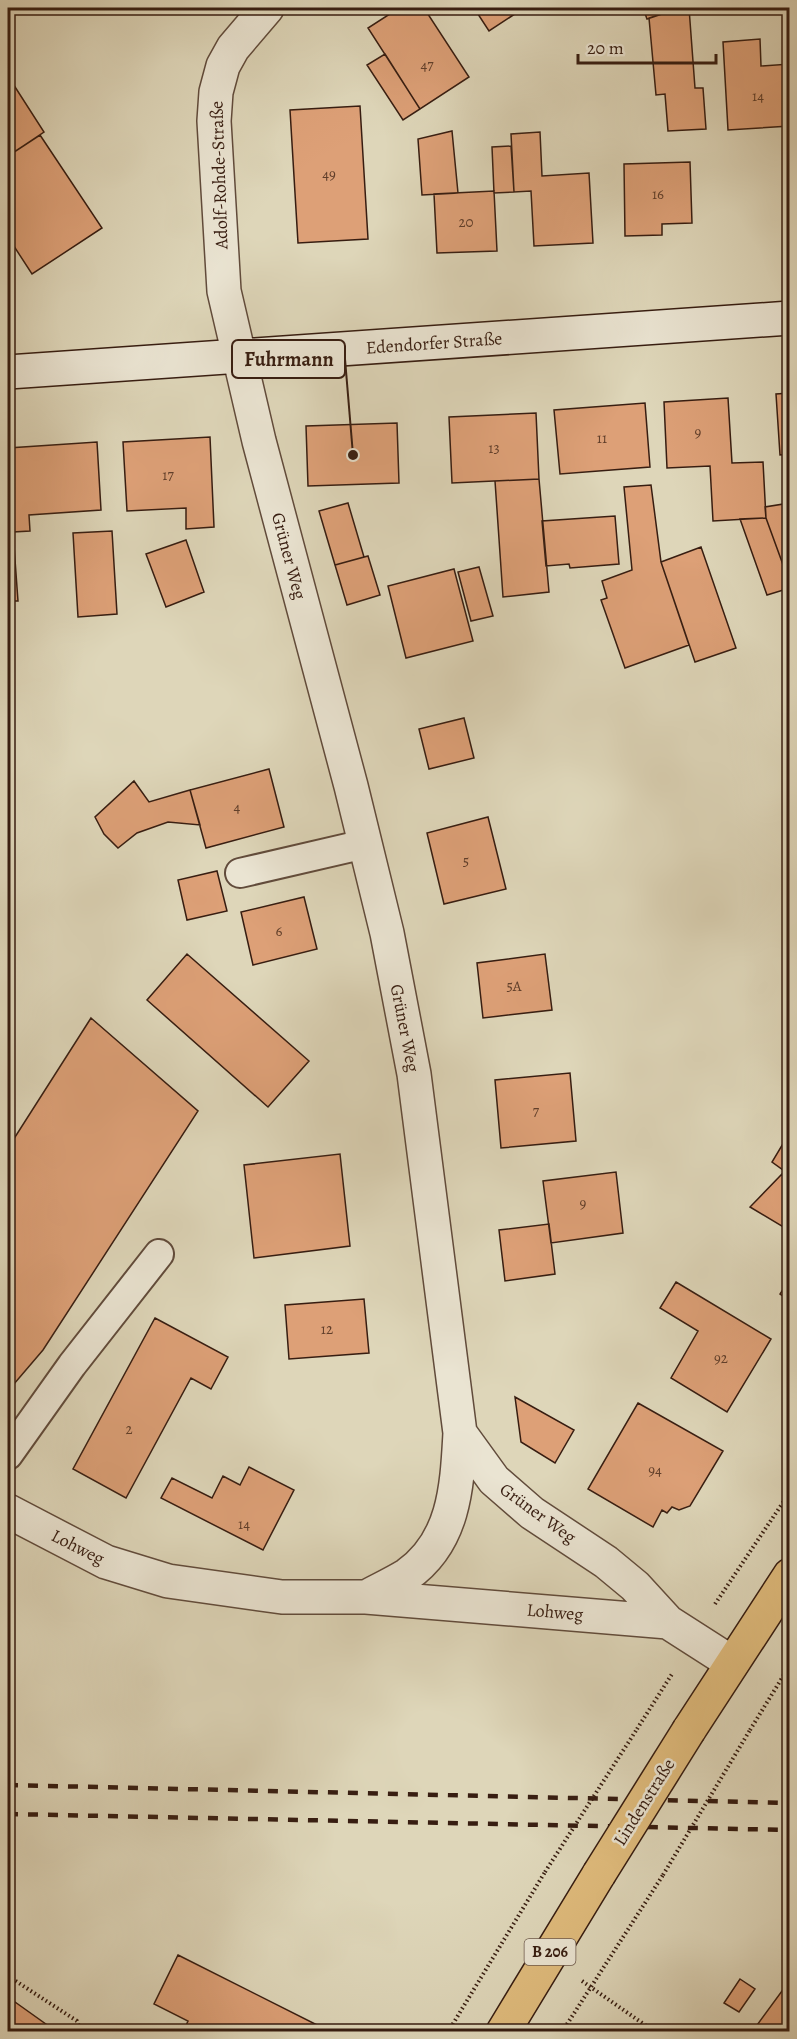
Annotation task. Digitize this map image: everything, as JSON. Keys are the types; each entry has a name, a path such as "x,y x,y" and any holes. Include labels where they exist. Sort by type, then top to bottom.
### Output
{"main road":[{"name":"Lindenstraße","path":"503,2031 689,1730 789,1575"}],"street":[{"name":"Adolf-Rohde-Straße","path":"239,356 224,291 214,121 216,92 223,66 232,48 267,8"},
{"name":"Edendorfer Straße","path":"8,372 789,318"},
{"name":"Grüner Weg","path":"239,356 387,933 414,1074 460,1433 494,1480 532,1513 606,1562 635,1586 668,1622"},
{"name":"Lohweg","path":"366,1597 406,1575 422,1562 443,1535 457,1490 460,1433"},
{"name":"Lohweg","path":"8,1511 106,1562 168,1581 282,1597 366,1597 668,1622 732,1664"}],"lane":[{"path":"240,873 365,844"},
{"path":"8,1455 72,1365 159,1254"}],"path":[{"path":"562,2031 663,1875 789,1665"},
{"path":"448,2031 545,1872 638,1730"},
{"path":"8,1976 77,2021 81,2031"},
{"path":"600,1994 645,2025 647,2031"}],"building":[{"path":"399,8 424,8 469,77 420,109 368,28"},
{"path":"474,8 524,8 489,31"},
{"path":"643,8 680,8 647,19"},
{"path":"680,8 689,8 695,88 703,88 706,129 668,131 665,94 656,95 649,18"},
{"path":"760,39 761,66 790,64 790,126 728,130 723,42"},
{"path":"385,54 420,109 403,120 367,65"},
{"path":"8,76 44,132 8,156"},
{"path":"360,106 368,239 298,243 290,110"},
{"path":"452,131 458,193 422,195 418,139"},
{"path":"540,132 542,176 589,173 593,243 534,246 531,191 514,192 511,134"},
{"path":"40,135 102,228 32,274 8,237 8,156"},
{"path":"511,146 514,192 494,193 492,147"},
{"path":"690,162 692,223 662,224 662,235 625,236 624,164"},
{"path":"494,191 497,251 437,253 434,194"},
{"path":"790,393 790,454 780,455 776,394"},
{"path":"728,398 732,463 763,462 766,518 713,521 710,466 667,468 664,402"},
{"path":"645,403 650,467 560,474 554,410"},
{"path":"536,413 539,479 452,483 449,417"},
{"path":"397,423 399,483 308,486 306,426"},
{"path":"210,437 214,527 186,529 186,508 127,511 123,442"},
{"path":"97,442 101,510 29,515 30,531 13,532 18,601 8,601 8,448"},
{"path":"539,479 549,592 503,597 495,481"},
{"path":"651,485 661,562 689,645 625,668 601,600 607,598 602,581 632,570 624,487"},
{"path":"348,503 364,557 335,565 319,511"},
{"path":"790,503 790,584 766,518 765,507"},
{"path":"615,516 619,564 570,568 569,564 546,566 542,521"},
{"path":"766,518 790,584 790,588 767,595 740,519"},
{"path":"112,531 117,614 78,617 73,533"},
{"path":"186,540 204,592 166,607 146,554"},
{"path":"701,547 736,648 695,662 661,562"},
{"path":"368,556 380,595 347,605 335,565"},
{"path":"479,567 493,616 471,621 458,572"},
{"path":"454,569 473,641 406,658 388,586"},
{"path":"464,718 474,758 429,769 419,729"},
{"path":"269,769 284,827 206,848 190,790"},
{"path":"134,781 149,802 190,790 200,825 168,822 137,833 118,848 104,834 95,817"},
{"path":"488,817 506,889 444,904 427,833"},
{"path":"217,871 227,911 187,920 178,880"},
{"path":"304,897 317,949 253,965 241,912"},
{"path":"187,954 309,1061 268,1107 147,1000"},
{"path":"545,954 552,1010 483,1018 477,963"},
{"path":"91,1018 198,1111 43,1350 8,1391 8,1148"},
{"path":"570,1073 576,1141 501,1148 495,1080"},
{"path":"790,1132 790,1175 772,1162"},
{"path":"340,1154 350,1246 254,1258 244,1165"},
{"path":"616,1172 623,1233 551,1243 543,1181"},
{"path":"782,1174 790,1179 790,1231 750,1207"},
{"path":"549,1224 555,1274 505,1281 499,1230"},
{"path":"790,1279 790,1301 780,1294"},
{"path":"676,1282 771,1339 727,1412 671,1378 698,1331 660,1308"},
{"path":"364,1299 369,1353 289,1359 285,1305"},
{"path":"155,1318 228,1357 211,1389 191,1378 126,1498 73,1469"},
{"path":"515,1397 574,1430 555,1463 521,1442"},
{"path":"638,1403 723,1451 690,1506 679,1510 672,1507 667,1513 662,1510 653,1527 588,1489"},
{"path":"249,1467 294,1490 263,1550 161,1498 172,1478 212,1498 223,1476 240,1485"},
{"path":"178,1955 331,2032 183,2032 188,2021 154,2004"},
{"path":"740,1979 755,1989 739,2012 724,2003"},
{"path":"790,1980 790,2032 752,2032"},
{"path":"8,1997 57,2032 8,2032"}],"railway":[{"path":"8,1785 790,1803"},
{"path":"8,1814 790,1830"}],"place":[{"name":"Fuhrmann","path":"353,455"}]}
